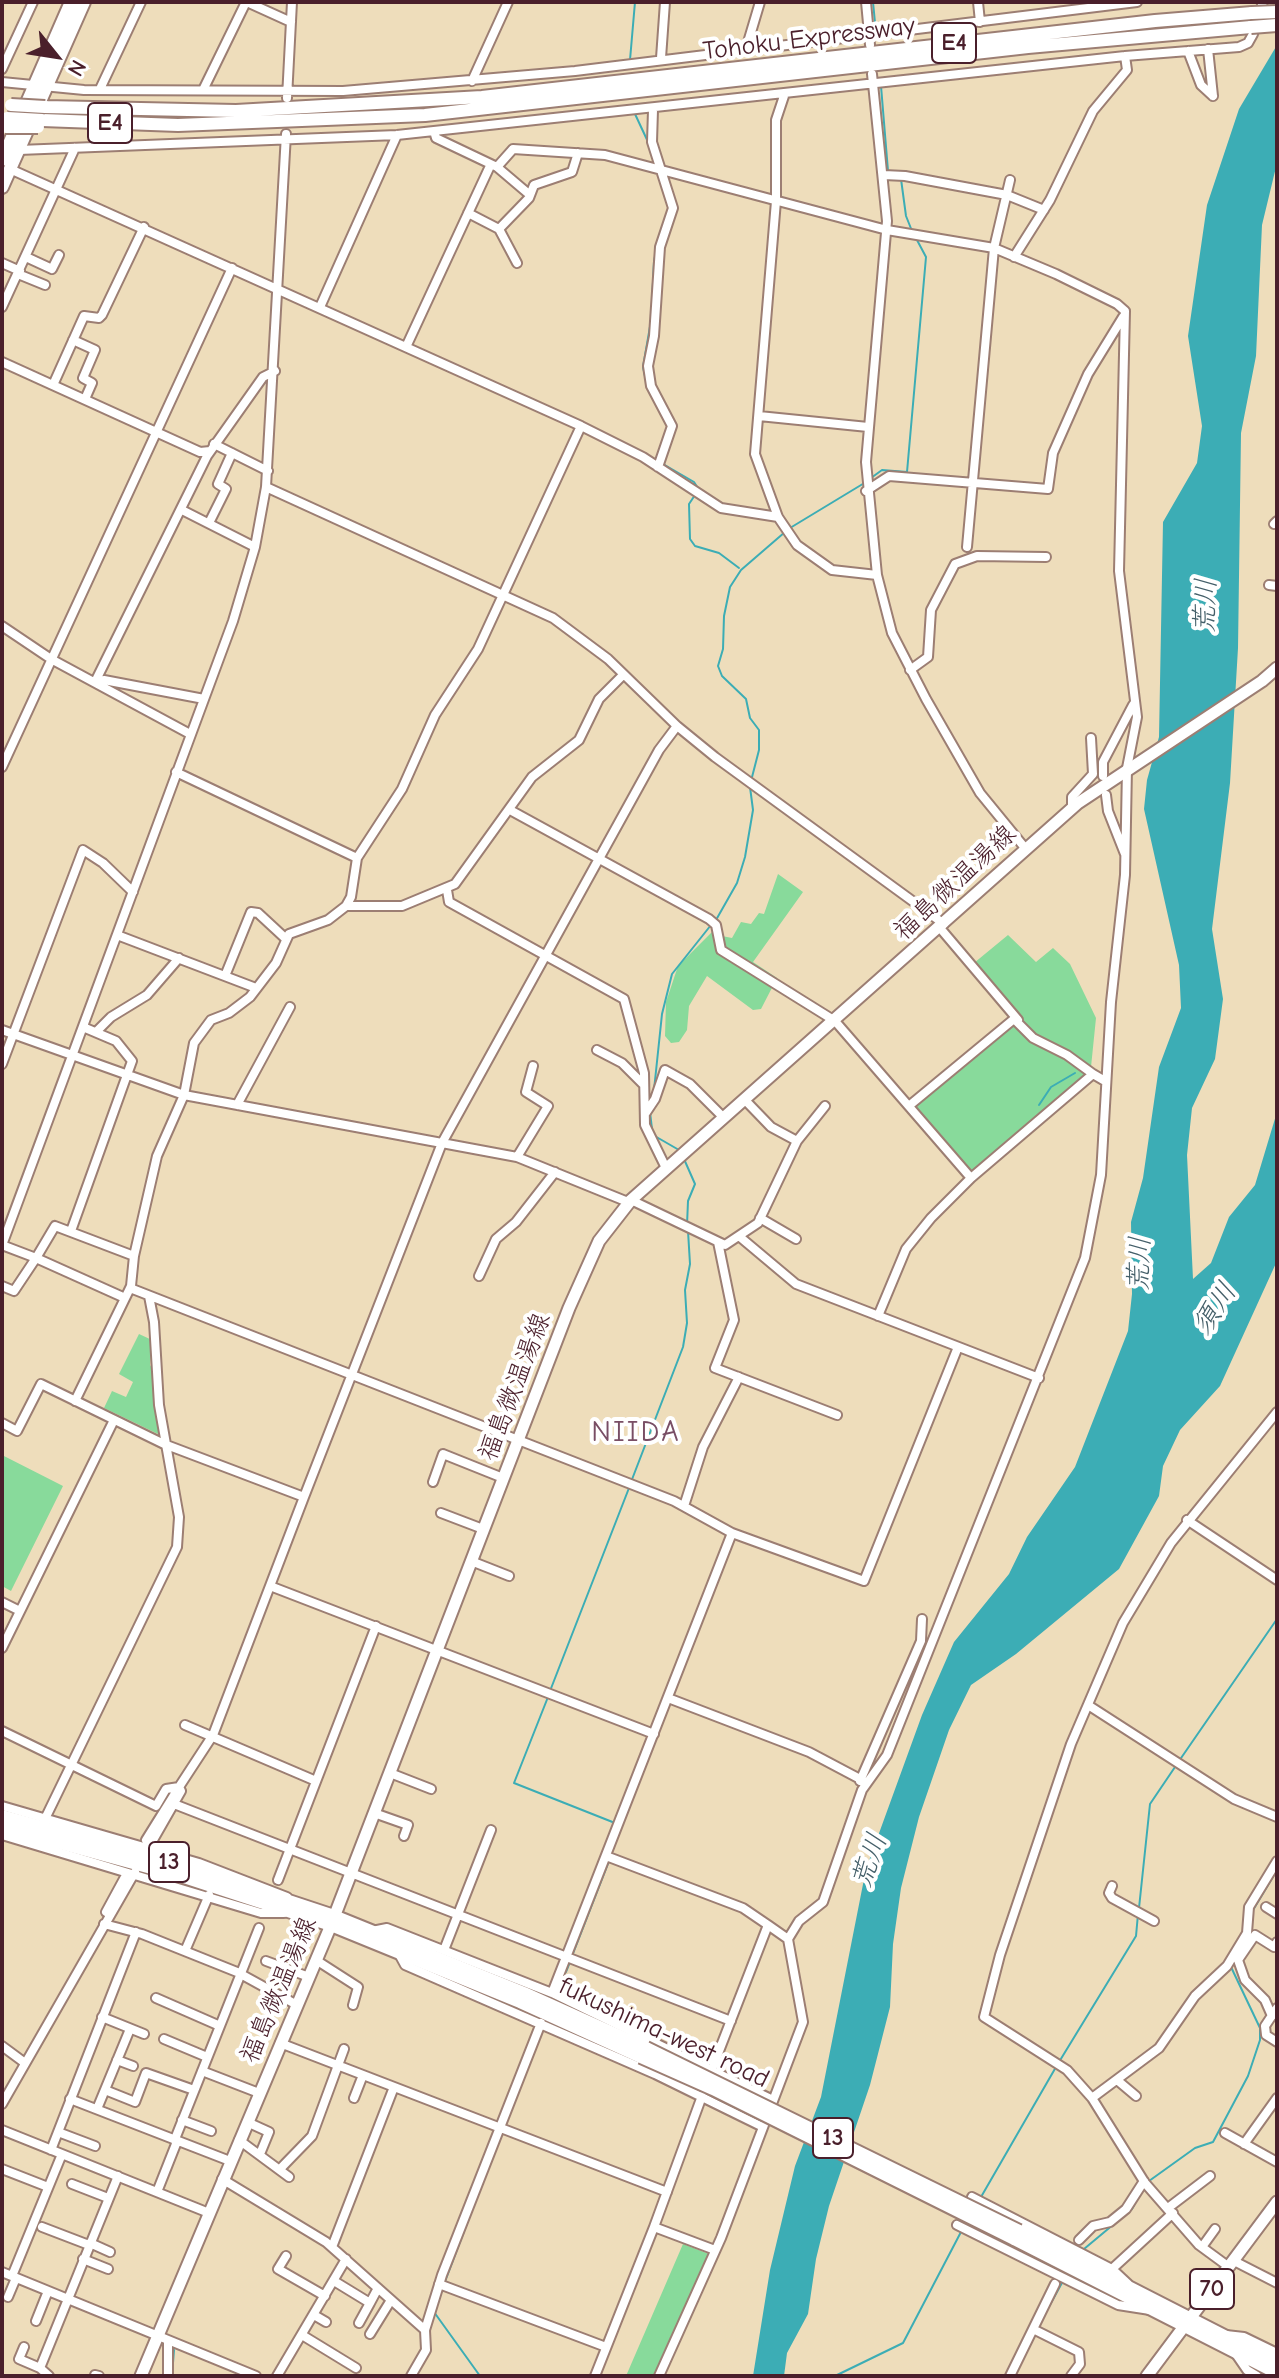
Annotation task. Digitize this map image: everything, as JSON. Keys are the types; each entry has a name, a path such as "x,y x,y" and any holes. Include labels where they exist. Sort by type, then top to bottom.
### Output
{"highway":[{"path":"6,164 19,150 71,2"},
{"path":"2,187 6,164 40,87 84,2"},
{"name":"E4","path":"1252,20 1277,12"},
{"name":"E4","path":"1252,20 1277,25"},
{"name":"Tohoku Expressway","path":"624,89 1252,20"},
{"name":"E4","path":"42,118 166,111 295,109 624,89"},
{"name":"E4","path":"7,104 42,118 178,125 425,115 624,89"},
{"path":"4,122 42,118"},
{"name":"fukushima-west road","path":"2,1816 44,1822 294,1908 371,1931 644,2052 1016,2235 1130,2287 1277,2373"},
{"name":"fukushima-west road","path":"2,1827 294,1908"},
{"name":"fukushima-west road","path":"333,1921 397,1952 644,2052"},
{"name":"fukushima-west road","path":"1016,2235 1154,2309 1226,2335 1277,2363"}],"main road":[{"name":"福島微温湯線","path":"141,2376 163,2339 222,2179 333,1921 590,1257 629,1201 942,926 1025,848 1127,768 1262,681 1277,668"},
{"name":"70","path":"1147,2376 1277,2202"}],"street":[{"path":"2,69 33,2"},
{"path":"100,89 141,2"},
{"path":"204,88 246,2 291,22"},
{"path":"287,94 292,2"},
{"path":"472,81 508,2"},
{"path":"661,58 665,2"},
{"path":"746,49 760,2"},
{"path":"866,2 869,40"},
{"path":"978,2 980,22"},
{"path":"2,82 40,87 204,88 287,94 343,91 575,71 746,49 869,40 1137,2"},
{"path":"19,150 286,137 397,135 653,110 872,79 1239,47 1248,43 1263,2"},
{"path":"1188,51 1201,85 1213,96 1208,49"},
{"path":"1014,257 1044,210 1093,111 1127,70 1125,56"},
{"path":"872,79 884,175 887,230 868,427 866,491 877,575 892,633 910,670 980,793 1025,848"},
{"path":"785,93 776,120 776,201 755,454 778,517 797,545 832,570 877,575"},
{"path":"653,110 652,142 673,208 660,247 648,374 672,426 660,463"},
{"path":"434,131 436,138 494,166 530,195"},
{"path":"320,307 397,135"},
{"path":"125,1298 2,1245 233,621 255,547 268,471 286,137"},
{"path":"2,307 75,148"},
{"path":"406,347 468,213 494,166 513,149 605,155 887,230 994,248 1117,304 1125,311 1119,571 1137,717 1127,768 1125,855 1105,1081 1101,1175 1085,1258 887,1755 862,1790 823,1902 799,1921 788,1939 803,2022 715,2250 659,2376"},
{"path":"499,229 530,195 534,185 543,179 572,172 578,153"},
{"path":"6,164 660,463 721,508 778,517"},
{"path":"884,175 1007,195 1044,210"},
{"path":"967,547 994,248 1010,180"},
{"path":"468,213 499,229 517,263"},
{"path":"53,385 84,316 99,318 102,315 144,227"},
{"path":"26,257 52,269 59,255"},
{"path":"2,263 45,285"},
{"path":"2,767 232,268"},
{"path":"866,491 889,476 1048,489 1053,453 1088,374 1124,317"},
{"path":"73,340 95,350 83,378 92,383 85,399"},
{"path":"2,362 200,452 212,448 232,453 268,471"},
{"path":"96,683 143,579 212,448 263,377 275,371"},
{"path":"759,416 868,427"},
{"path":"75,1401 130,1288 134,1256 157,1156 184,1095 191,1055 200,1034 211,1020 229,1013 244,1002 276,963 285,938 328,920 346,906 351,897 357,858 402,789 435,715 478,649 581,426"},
{"path":"209,523 226,489 218,484 232,453"},
{"path":"266,487 504,594 567,628 608,659 622,676 677,726 942,926 1033,1038 1067,1055 1105,1081"},
{"path":"182,510 255,547"},
{"path":"910,670 928,657 931,610 955,564 977,556 1046,557"},
{"path":"2,626 51,659 190,734"},
{"path":"346,906 402,906 447,890 532,777 579,740 599,699 622,676"},
{"path":"96,683 104,680 204,699"},
{"path":"1103,776 1103,762 1135,700"},
{"path":"148,1844 179,1787 213,1735 442,1143 659,750 677,726"},
{"path":"1072,809 1075,793 1092,778 1091,738"},
{"path":"176,772 357,858"},
{"path":"1106,795 1108,811 1125,855"},
{"path":"510,810 709,919 716,925 721,950 835,1021 971,1178"},
{"path":"2,1064 83,850 103,863 133,892"},
{"path":"447,890 449,902 624,999 638,1047 644,1085 644,1114 652,1144 670,1164"},
{"path":"225,976 251,912 258,913 285,938"},
{"path":"117,935 256,988"},
{"path":"96,1032 111,1017 147,995 179,958"},
{"path":"237,1105 290,1007"},
{"path":"910,1105 1008,1024 1018,1020"},
{"path":"71,1231 132,1061 122,1046 83,1027"},
{"path":"2,1030 184,1095 517,1157 629,1201 725,1245 740,1237 760,1218 797,1141 825,1106"},
{"path":"597,1050 622,1063 644,1085"},
{"path":"517,1157 548,1106 526,1092 533,1066"},
{"path":"644,1114 655,1099 665,1070 690,1084 723,1117"},
{"path":"878,1316 906,1249 931,1218 971,1178 1093,1074"},
{"path":"744,1099 771,1127 797,1141"},
{"path":"479,1276 496,1239 516,1222 555,1172"},
{"path":"760,1218 796,1239"},
{"path":"2,1286 14,1291 55,1226 134,1256"},
{"path":"740,1237 787,1280 1039,1378"},
{"path":"718,1242 734,1320 715,1368 837,1415"},
{"path":"130,1288 684,1506 732,1533 864,1581 958,1347"},
{"path":"44,1822 175,1556 179,1517 164,1444 149,1296"},
{"path":"684,1506 703,1447 739,1377"},
{"path":"2,1423 17,1431 41,1384 164,1444 304,1497"},
{"path":"1277,1412 1187,1520 1123,1623 1071,1744 1000,1955 984,2017 1062,2066 1092,2098 1146,2183 1202,2247 1231,2264 1277,2283"},
{"path":"2,1648 114,1420"},
{"path":"433,1482 443,1454 503,1478"},
{"path":"441,1513 483,1529"},
{"path":"1187,1520 1277,1580"},
{"path":"552,1993 732,1533"},
{"path":"471,1561 509,1576"},
{"path":"270,1586 654,1734"},
{"path":"2,1602 20,1611"},
{"path":"862,1790 860,1779 869,1765 921,1641 922,1619"},
{"path":"278,1880 376,1626"},
{"path":"668,1698 809,1752 860,1779"},
{"path":"1088,1705 1234,1799 1277,1817"},
{"path":"185,1725 316,1781"},
{"path":"2,1731 156,1806 166,1789 179,1787"},
{"path":"390,1773 431,1789"},
{"path":"148,1844 174,1804 181,1791 179,1787"},
{"path":"174,1804 731,2021"},
{"path":"2,1806 44,1822 148,1844 246,1878 279,1891 294,1908"},
{"path":"374,1813 408,1825 404,1836"},
{"path":"444,1950 491,1830"},
{"path":"2,1835 135,1872 261,1913 294,1908"},
{"path":"606,1856 743,1908 788,1939"},
{"path":"1092,2098 1159,2048 1195,1996 1227,1966 1247,1933 1249,1907 1277,1861"},
{"path":"2,2102 135,1872"},
{"path":"125,1877 101,1921 105,1925 136,1932 241,1974 297,2005"},
{"path":"1112,1886 1112,1898 1154,1921"},
{"path":"185,1951 209,1895"},
{"path":"1266,1907 1277,1914"},
{"path":"712,2069 768,1925"},
{"path":"157,2192 182,2120 259,1928"},
{"path":"371,1931 387,1928 552,1993 771,2099"},
{"path":"51,2150 136,1932"},
{"path":"1277,1942 1274,1947 1255,1935 1238,1960 1245,1980 1274,2012 1265,2026 1266,2035 1277,2042"},
{"path":"397,1952 405,1965 541,2023 761,2126"},
{"path":"316,1960 358,1987 353,2005"},
{"path":"266,1961 309,1977"},
{"path":"156,1998 220,2026"},
{"path":"102,2017 144,2034"},
{"path":"411,2376 426,2350 425,2330 439,2284 541,2023"},
{"path":"97,2109 130,2029"},
{"path":"164,2039 207,2057"},
{"path":"280,2043 667,2192"},
{"path":"2,2046 25,2063"},
{"path":"280,2169 312,2136 344,2049"},
{"path":"117,2060 133,2066"},
{"path":"202,2071 259,2093"},
{"path":"105,2090 135,2102 146,2073 194,2090"},
{"path":"354,2098 363,2075"},
{"path":"1117,2080 1136,2096"},
{"path":"332,2247 394,2087"},
{"path":"595,2376 702,2096"},
{"path":"1244,2144 1277,2098"},
{"path":"70,2099 230,2161"},
{"path":"182,2120 211,2131"},
{"path":"247,2122 269,2132 260,2154"},
{"path":"2,2130 209,2213"},
{"path":"58,2132 95,2146"},
{"path":"1225,2133 1277,2162"},
{"path":"239,2140 289,2177"},
{"path":"8,2297 62,2154"},
{"path":"2,2169 48,2187"},
{"path":"40,2368 118,2176"},
{"path":"1112,2269 1210,2176"},
{"path":"222,2179 332,2247 425,2330"},
{"path":"1079,2240 1093,2226 1110,2222 1126,2209 1146,2183"},
{"path":"72,2184 108,2198"},
{"path":"972,2197 1112,2269 1130,2287"},
{"path":"957,2225 1118,2305 1154,2309"},
{"path":"42,2227 110,2252"},
{"path":"654,2227 715,2250"},
{"path":"1202,2247 1215,2229"},
{"path":"286,2256 278,2269 325,2296"},
{"path":"83,2259 108,2269"},
{"path":"277,2376 346,2259"},
{"path":"2,2272 256,2376"},
{"path":"334,2281 370,2303"},
{"path":"439,2284 606,2347"},
{"path":"1010,2376 1036,2330 1055,2284"},
{"path":"359,2323 378,2288"},
{"path":"36,2321 48,2291"},
{"path":"370,2334 391,2300"},
{"path":"314,2315 326,2322"},
{"path":"1036,2330 1079,2352 1080,2364 1071,2376"},
{"path":"302,2335 356,2368"},
{"path":"1226,2335 1244,2337 1277,2353"},
{"path":"163,2339 168,2376"},
{"path":"24,2347 19,2359 40,2368 49,2376"},
{"path":"1234,2350 1247,2370 1257,2376"}],"green space":[{"path":"778,874 803,892 753,962 777,978 761,1009 753,1010 707,976 689,1006 687,1030 679,1042 671,1043 665,1036 666,1002 678,966 715,929 722,936 732,938 741,922 751,924 759,913 764,914"},
{"path":"1008,935 1036,962 1053,948 1070,964 1096,1018 1091,1067 1035,1036 974,963"},
{"path":"1015,1022 1090,1074 971,1176 913,1106"},
{"path":"139,1334 152,1340 150,1365 155,1373 160,1435 104,1408 112,1391 126,1397 133,1382 119,1374"},
{"path":"2,1455 63,1486 11,1591 2,1586"},
{"path":"683,2244 709,2254 654,2376 626,2376"}],"water":[{"path":"1277,45 1277,163 1262,225 1256,356 1241,433 1238,648 1230,783 1212,929 1223,999 1215,1059 1192,1108 1187,1155 1193,1279 1211,1263 1229,1217 1255,1185 1277,1112 1277,1261 1220,1386 1180,1430 1163,1466 1159,1496 1119,1569 1016,1654 971,1685 949,1730 919,1817 901,1888 893,1944 890,2007 870,2085 829,2206 816,2259 808,2314 787,2353 784,2376 753,2376 770,2270 795,2166 821,2097 866,1869 922,1715 954,1642 1009,1574 1027,1537 1075,1467 1128,1331 1132,1294 1131,1222 1143,1178 1159,1067 1181,1008 1179,965 1144,809 1147,780 1159,737 1163,522 1197,463 1202,426 1188,336 1207,205 1239,109"}],"waterway":[{"path":"630,60 635,2"},
{"path":"873,2 876,33"},
{"path":"881,86 888,171"},
{"path":"635,114 649,144"},
{"path":"901,179 906,216 912,231"},
{"path":"652,303 654,261 660,234"},
{"path":"871,478 882,470 907,472 926,257 917,240"},
{"path":"647,385 643,367 651,321"},
{"path":"663,464 694,482 699,490"},
{"path":"790,528 866,482"},
{"path":"695,495 689,504 690,539 695,546 719,553 739,568"},
{"path":"751,781 759,750 759,730 750,718 746,699 722,676 718,666 723,649 724,616 730,587 741,570 785,532"},
{"path":"716,920 737,883 745,857 753,810 750,787"},
{"path":"654,1090 662,1014 672,974 711,925"},
{"path":"1039,1105 1051,1087 1075,1073"},
{"path":"650,1112 652,1129"},
{"path":"653,1135 679,1150"},
{"path":"684,1159 695,1184 688,1201 687,1225"},
{"path":"631,1482 683,1347 687,1323 685,1290 690,1264 688,1231"},
{"path":"550,1691 629,1488"},
{"path":"1179,1761 1277,1619"},
{"path":"548,1697 514,1783 615,1823"},
{"path":"1139,1908 1150,1804 1175,1767"},
{"path":"611,1855 619,1828"},
{"path":"572,1956 609,1861"},
{"path":"1253,1910 1277,1870"},
{"path":"1059,2062 1136,1936 1138,1914"},
{"path":"566,1972 570,1962"},
{"path":"1149,2181 1195,2148 1213,2142 1248,2076 1260,2040 1260,2028 1231,1967"},
{"path":"981,2197 1056,2067"},
{"path":"444,2284 479,2192"},
{"path":"1084,2249 1132,2209 1139,2196"},
{"path":"835,2376 903,2343 962,2230"},
{"path":"1041,2321 1063,2281"},
{"path":"438,2303 442,2290"},
{"path":"434,2312 480,2376"},
{"path":"172,2376 174,2350"}],"district":[{"name":"NIIDA","path":"636,1433"}],"water label":[{"name":"荒川","path":"1206,606"},
{"name":"荒川","path":"1140,1264"},
{"name":"須川","path":"1215,1309"},
{"name":"荒川","path":"870,1861"}]}
